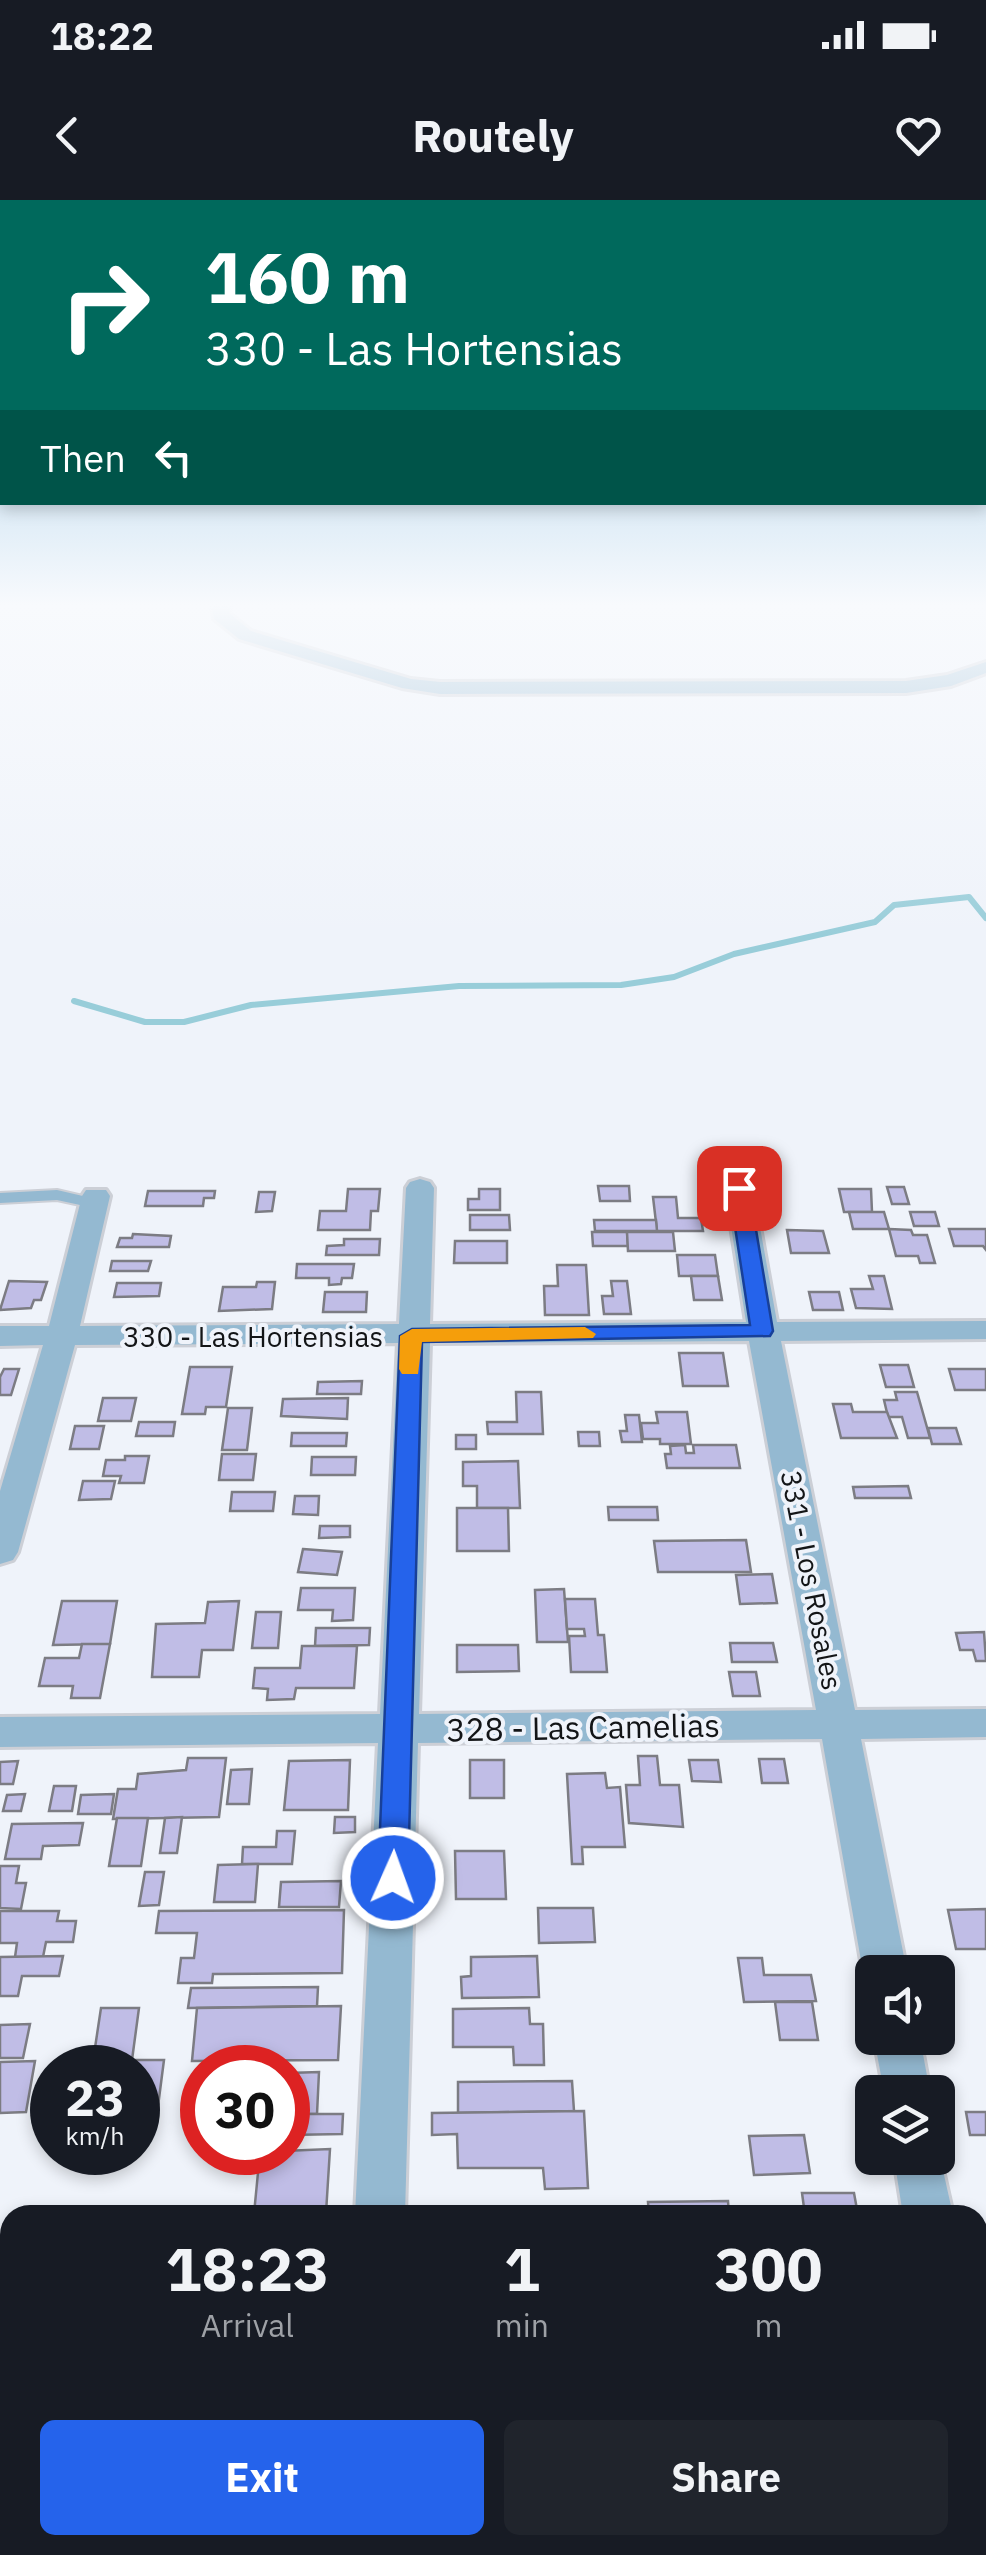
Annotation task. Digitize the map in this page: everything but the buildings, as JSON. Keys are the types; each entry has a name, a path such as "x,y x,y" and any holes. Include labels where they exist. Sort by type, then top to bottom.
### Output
{"street":[{"path":"380,2205 420,1188"},
{"name":"331 - Los Rosales","path":"739,1188 762,1331 842,1724 882,1955"},
{"path":"0,1552 62,1336 95,1199"},
{"name":"330 - Las Hortensias","path":"0,1336 986,1330"},
{"name":"328 - Las Camelias","path":"0,1732 986,1724"},
{"path":"921,2175 926,2205"}],"lane":[{"path":"0,1198 95,1199"}],"waterway":[{"path":"74,1001 145,1022 184,1022 251,1005 459,986 621,985 674,977 734,954 875,922 894,905 969,897 986,918"}],"slow traffic":[{"path":"410,1369 412,1336 585,1334"}],"route":[{"path":"393,1878 412,1336 762,1331 739,1188"}]}
